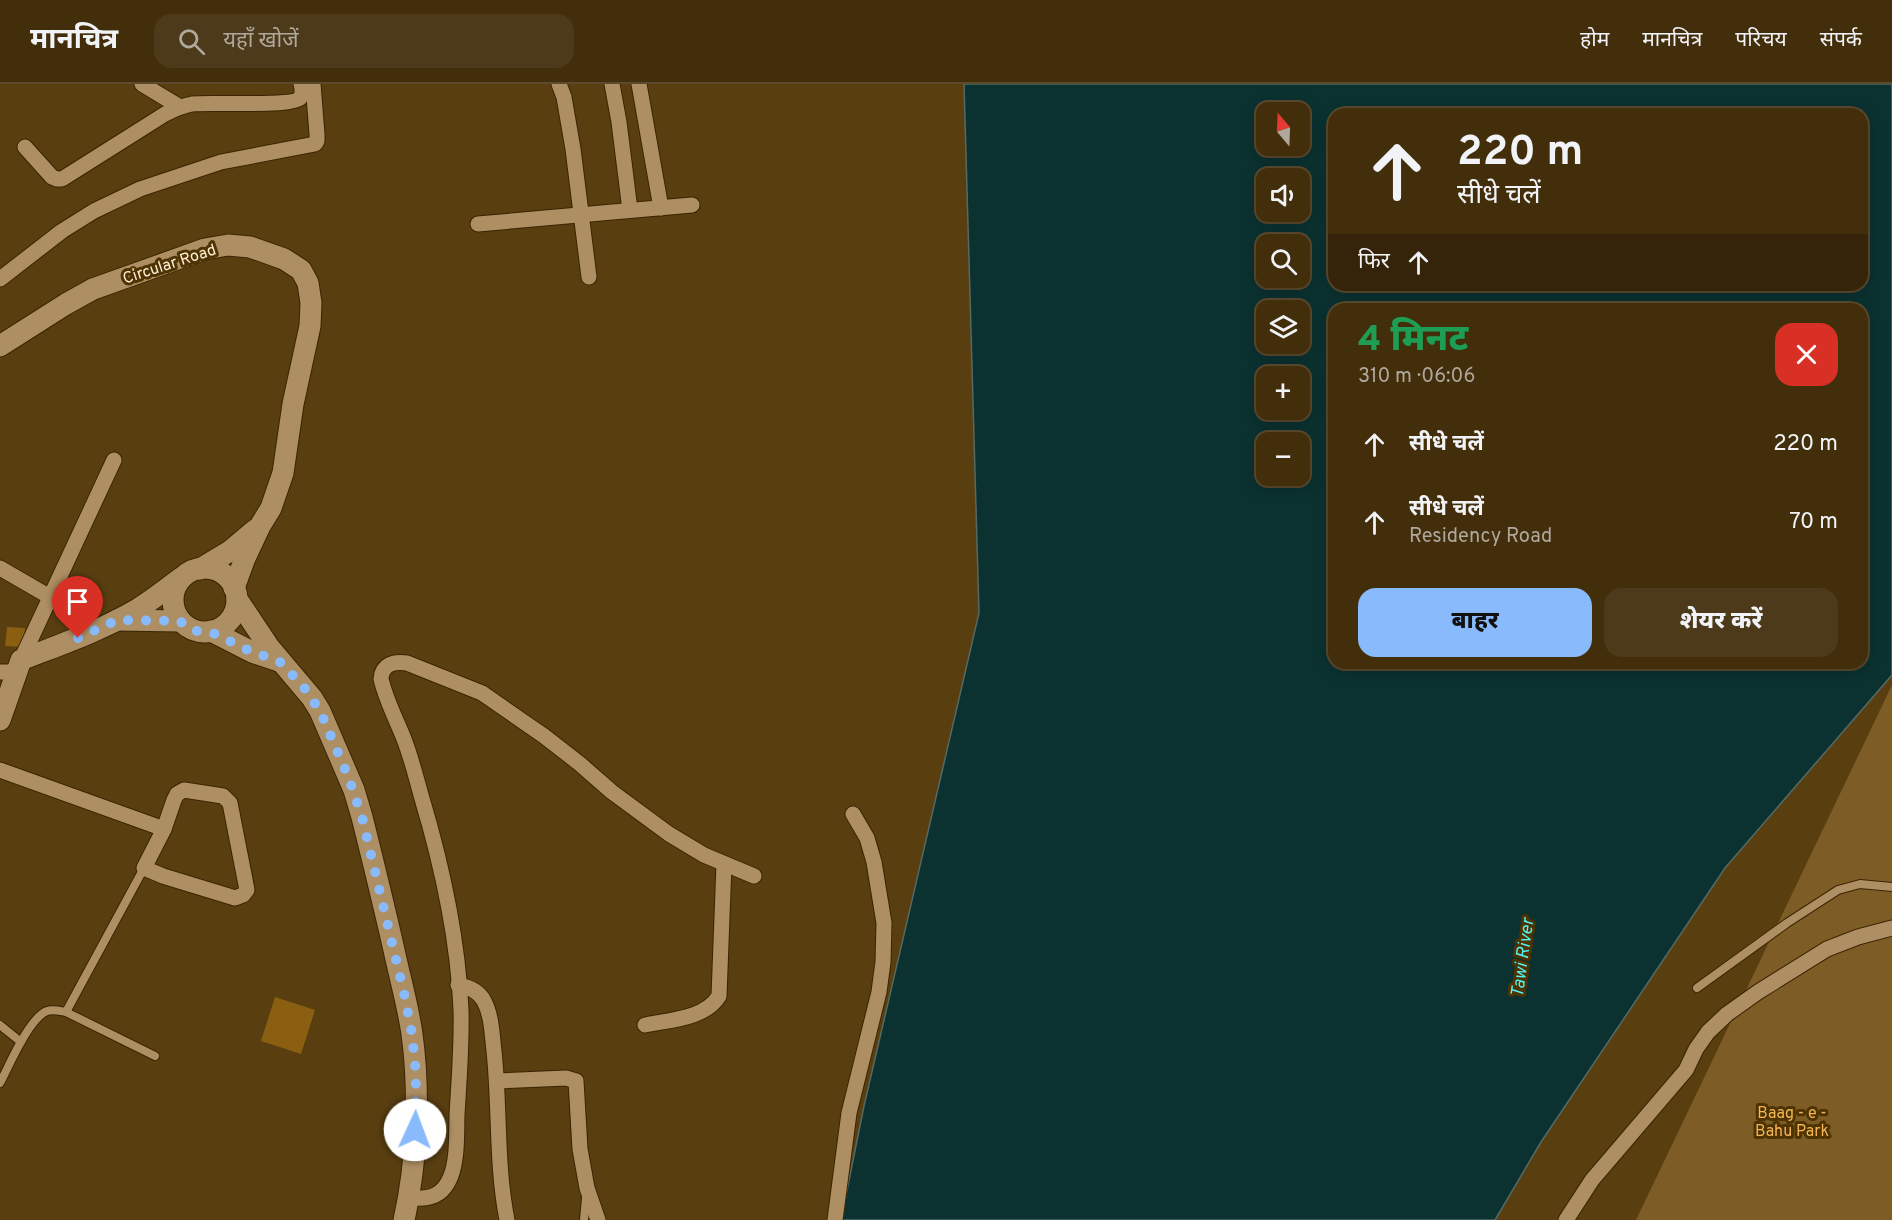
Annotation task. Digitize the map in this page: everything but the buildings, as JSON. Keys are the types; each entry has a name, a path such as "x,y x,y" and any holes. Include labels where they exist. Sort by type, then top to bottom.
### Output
{"main road":[{"name":"Circular Road","path":"0,346 93,289 206,249 228,245 250,247 284,259 301,270 308,283 312,303 309,335 293,404 283,473 271,508 245,558 236,593"},
{"path":"0,720 12,668 136,610 191,573 230,551 260,526"},
{"path":"279,661 252,652 211,632 200,632 188,628 174,611 172,600 175,589 191,573 211,569 220,572 228,579 279,661 312,698 330,733 357,799 378,880 412,1034 416,1112 409,1197 404,1220"},
{"path":"211,632 230,620 236,608 236,593"},
{"path":"117,620 180,621"}],"street":[{"path":"142,84 180,107"},
{"path":"25,147 52,177 62,178 180,107 213,103 293,102 300,98 301,84"},
{"path":"0,279 62,231 140,189 221,162 315,144 317,134 314,84"},
{"path":"560,84 573,149 589,277"},
{"path":"612,84 630,210"},
{"path":"639,84 661,208"},
{"path":"478,224 692,205"},
{"path":"12,668 50,597 114,460"},
{"path":"0,568 50,597"},
{"path":"409,1197 422,1200 434,1196 449,1183 453,1172 460,1010 453,929 422,797 405,741 381,679 381,673 390,664 407,663 482,693 544,736 612,792 669,834 704,855 754,876"},
{"path":"0,770 164,829"},
{"path":"184,790 223,796 230,803 247,890 243,896 235,898 144,868 164,829 177,794 184,790"},
{"path":"835,1220 849,1113 879,992 883,952 884,922 874,862 867,838 853,813"},
{"path":"645,1024 689,1016 703,1011 719,996 724,864"},
{"path":"1566,1220 1592,1180 1686,1071 1696,1049 1708,1032 1727,1014 1827,949 1858,936 1892,928"},
{"path":"458,985 473,989 484,1001 490,1023 497,1081 500,1178 507,1220"},
{"path":"497,1081 566,1078 576,1081 580,1149 587,1188 598,1220"}],"lane":[{"path":"66,1012 144,868"},
{"path":"1697,988 1787,923 1838,890 1860,884 1892,887"},
{"path":"0,1083 21,1042 36,1020 46,1012 54,1010 66,1012 155,1056"},
{"path":"0,1025 21,1042"},
{"path":"584,1220 587,1188"}],"green space":[{"name":"Baag - e - Bahu Park","path":"1892,685 1892,1220 1636,1220"}],"water":[{"name":"Tawi River","path":"964,84 1892,84 1892,675 1725,868 1541,1142 1495,1220 841,1220 864,1106 979,613"}],"route":[{"path":"78,638 117,620 180,621 188,628 200,632 211,632 252,652 279,661 312,698 320,711 354,790 380,891 412,1034 416,1074 415,1130"}]}
